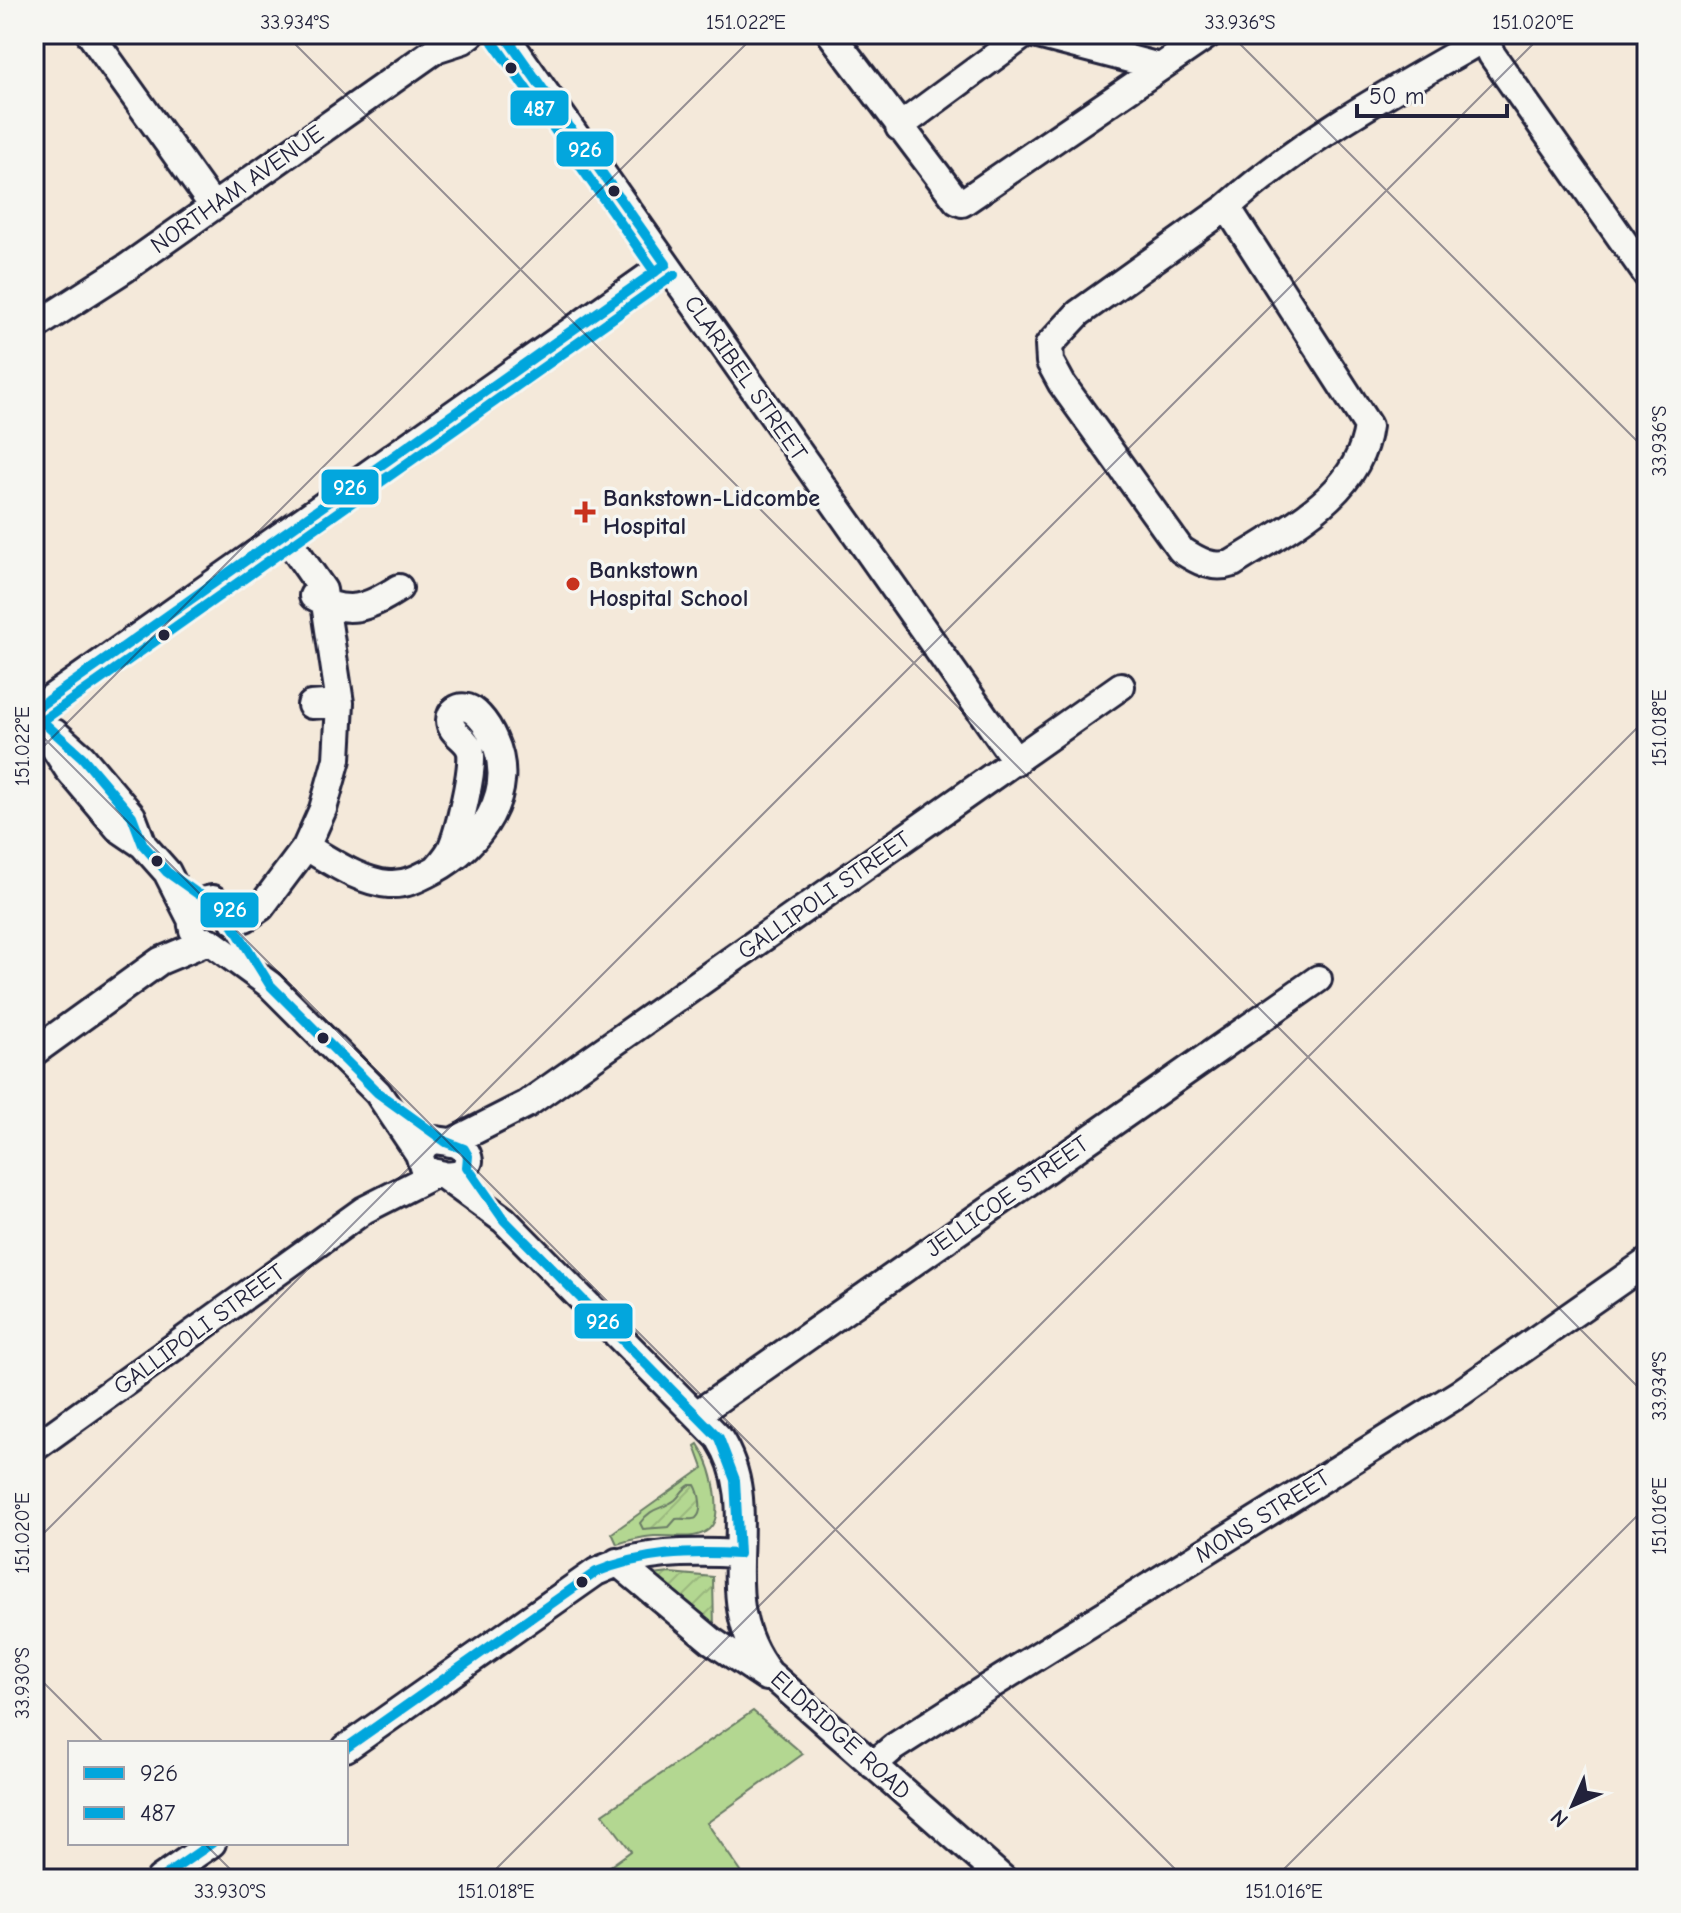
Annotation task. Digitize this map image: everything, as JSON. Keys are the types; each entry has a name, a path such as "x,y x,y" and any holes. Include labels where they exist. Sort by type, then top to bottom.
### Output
{"street":[{"path":"90,34 213,206"},
{"name":"NORTHAM AVENUE","path":"34,327 213,206 443,41 463,40 471,34"},
{"name":"CLARIBEL STREET","path":"504,34 1016,761"},
{"path":"831,34 899,127 957,201 962,203 1209,34"},
{"path":"899,127 1025,34"},
{"path":"1034,34 1160,67"},
{"path":"1227,207 1368,426 1360,460 1347,480 1317,508 1233,563 1221,567 1208,565 1181,550 1062,384 1054,371 1049,345 1079,313 1227,207 1259,179 1350,117 1482,37 1647,275"},
{"path":"34,714 666,264"},
{"path":"200,931 196,906 226,912 272,891 306,847 323,809 337,759 340,703 323,590 279,538"},
{"path":"324,603 361,609 399,588"},
{"name":"GALLIPOLI STREET","path":"34,1448 364,1210 395,1177 429,1165 427,1143 448,1142 527,1104 1121,686"},
{"path":"311,705 340,703"},
{"path":"306,847 359,876 385,884 404,884 436,869 454,859 470,845 489,821 497,800 501,770 499,754 488,727 470,709 461,707 450,717 450,724 466,741 472,754 457,836 436,869"},
{"name":"ELDRIDGE ROAD","path":"34,714 82,757 132,816 143,845 167,872 200,931 270,985 378,1093 429,1165 504,1220 697,1414 726,1449 735,1474 739,1501 739,1607 745,1630 762,1665 781,1686 1003,1879"},
{"name":"ELDRIDGE ROAD","path":"167,872 226,912 270,985"},
{"path":"200,931 225,937 226,912"},
{"path":"34,1052 200,931"},
{"name":"JELLICOE STREET","path":"697,1414 1318,979"},
{"name":"ELDRIDGE ROAD","path":"378,1093 448,1142 465,1149 468,1166 504,1220"},
{"name":"GALLIPOLI STREET","path":"468,1166 527,1104"},
{"path":"429,1165 458,1175 468,1166"},
{"name":"MONS STREET","path":"873,1765 930,1724 1460,1393 1647,1262"},
{"path":"348,1747 596,1572 617,1562 661,1554 739,1554"},
{"path":"617,1562 712,1641 781,1686"},
{"path":"160,1879 209,1845"}],"green space":[{"path":"698,1444 708,1463 716,1498 714,1521 709,1529 694,1536 649,1536 617,1544 612,1533 703,1468 695,1446"},
{"path":"690,1485 695,1485 699,1497 700,1511 696,1518 676,1519 669,1527 643,1529 640,1523 644,1518 675,1500"},
{"path":"670,1573 713,1577 714,1629 653,1575"},
{"path":"753,1711 803,1754 707,1823 746,1879 617,1879 609,1867 631,1851 603,1814"}],"transit line":[{"name":"926","path":"504,34 666,264"},
{"name":"487","path":"493,42 655,272"},
{"name":"926","path":"34,710 666,264"},
{"name":"487","path":"42,721 674,275"},
{"name":"926","path":"34,714 82,757 132,816 143,845 167,872 198,894 229,907 233,925 270,985 378,1093 446,1142 464,1149 468,1156 467,1167 504,1220 719,1438 735,1480 739,1554"},
{"name":"926","path":"348,1747 596,1572 631,1561 666,1555 739,1554"},
{"name":"926","path":"160,1879 209,1845"}],"place":[{"name":"Bankstown-Lidcombe Hospital","path":"585,512"},
{"name":"Bankstown Hospital School","path":"573,584"}]}
